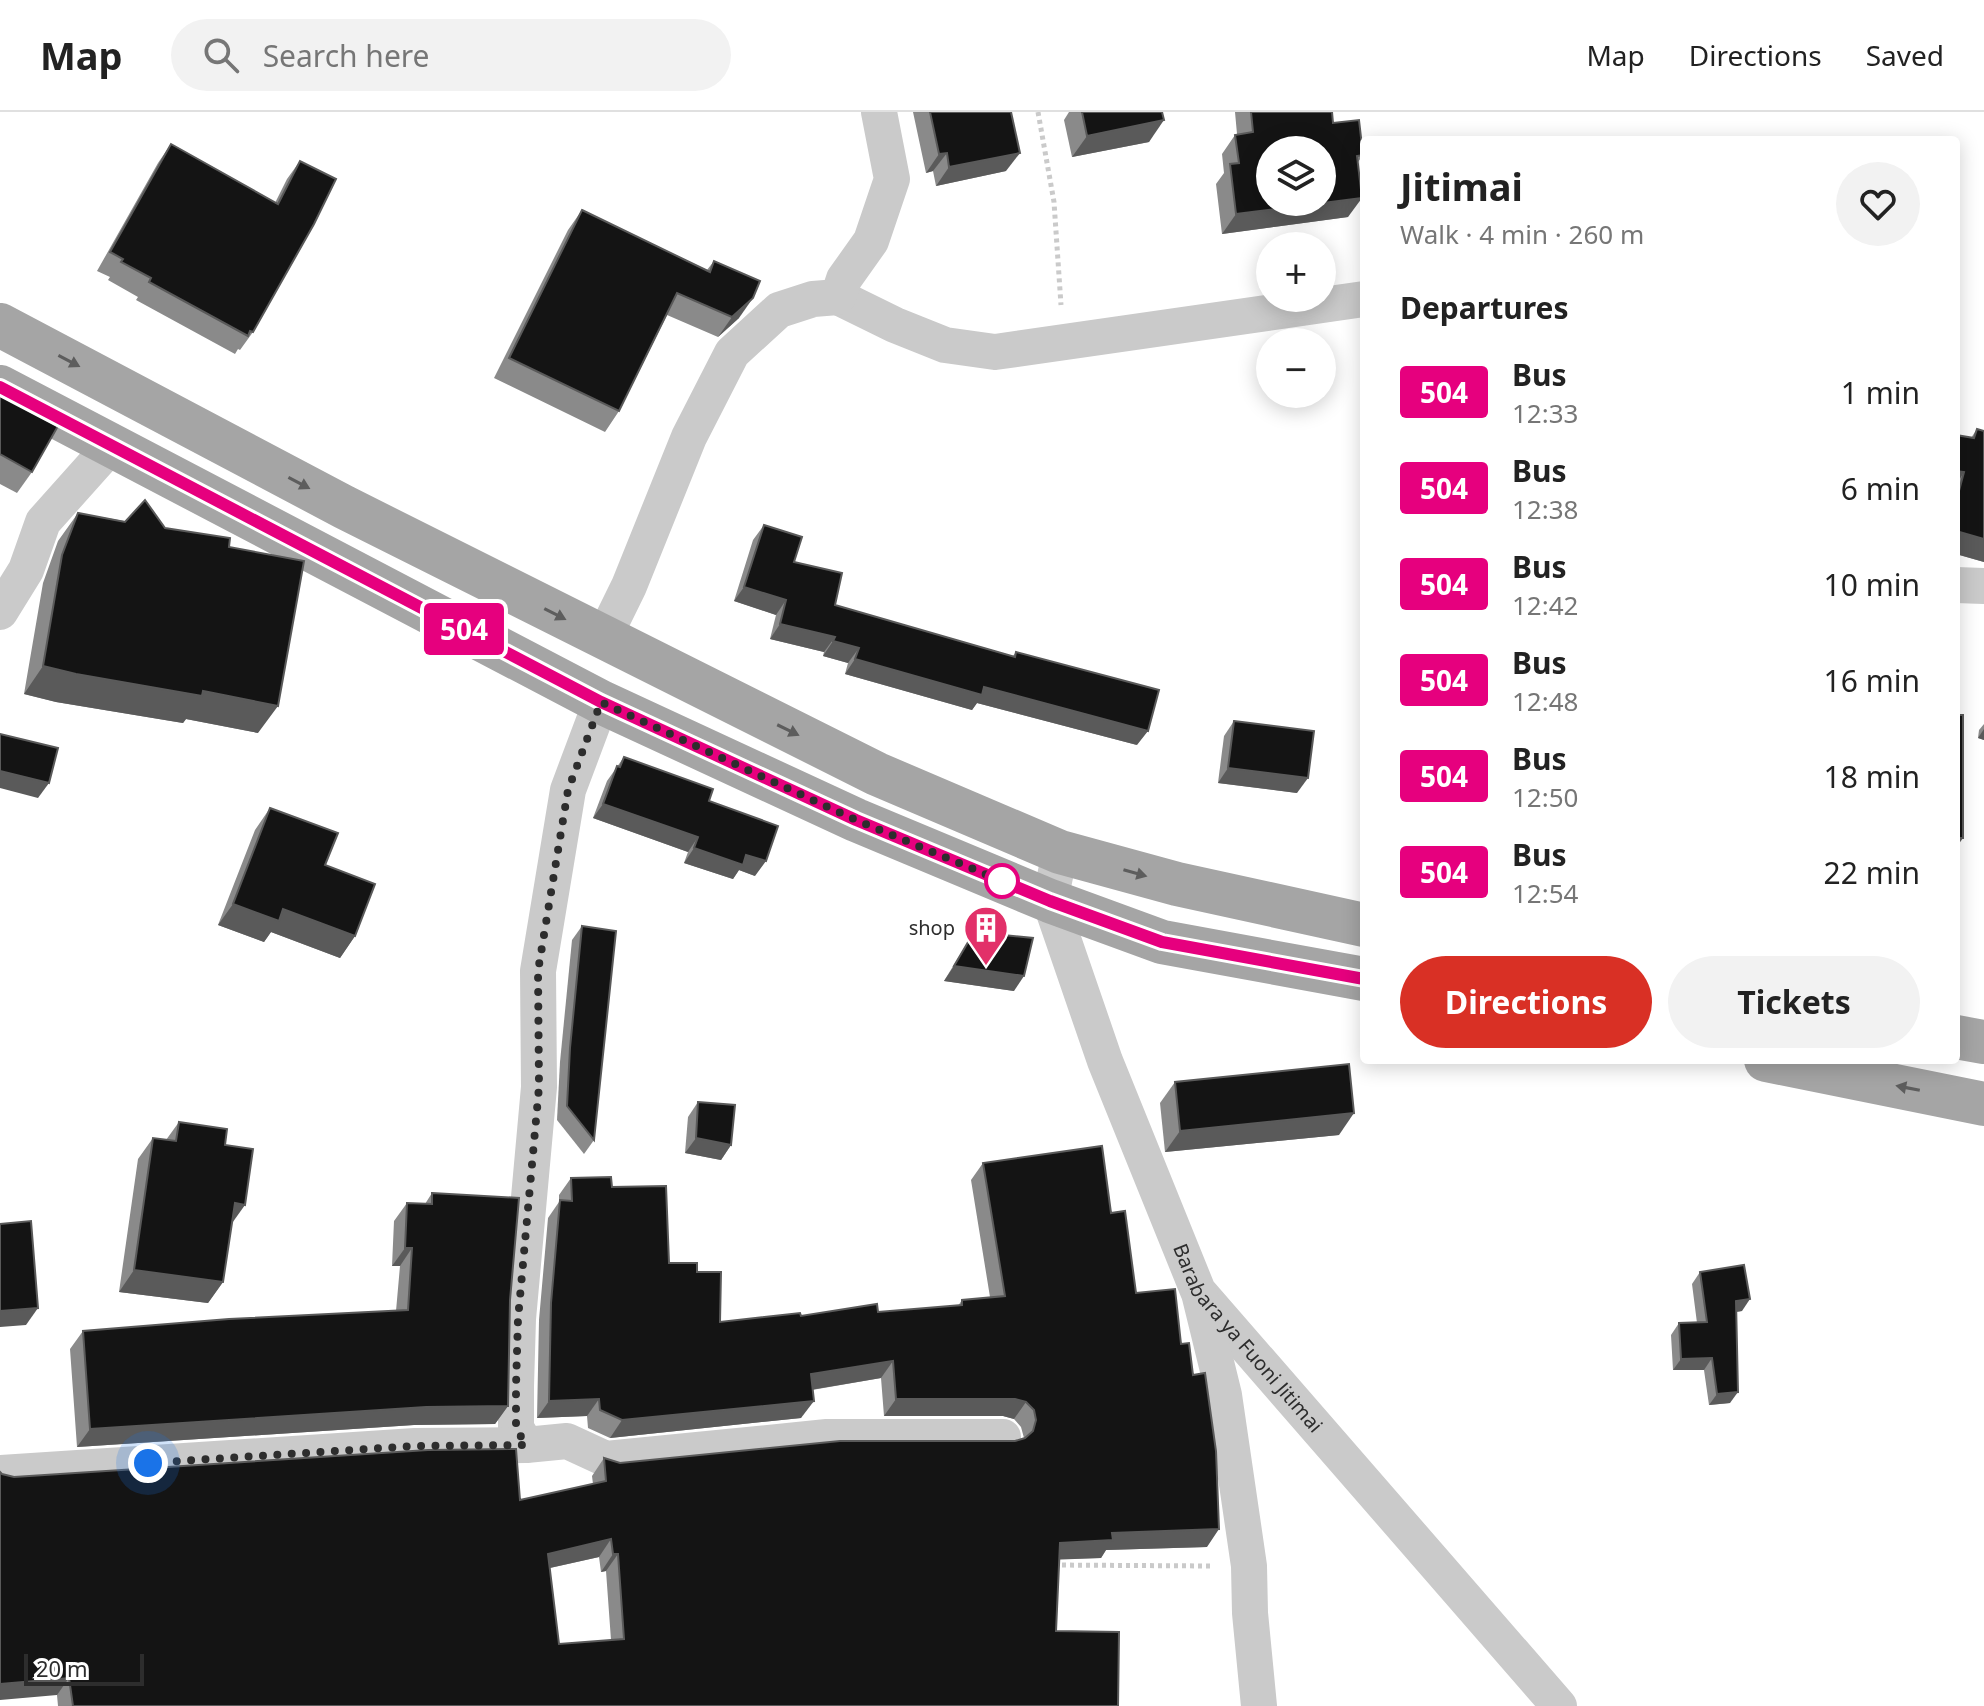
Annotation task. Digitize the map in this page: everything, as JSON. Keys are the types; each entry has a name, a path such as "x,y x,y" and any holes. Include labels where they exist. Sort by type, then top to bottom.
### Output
{"main road":[{"path":"0,325 344,507 877,774 1060,852 1177,884 1360,924"},
{"path":"0,387 601,702 856,820 1050,901 1162,942 1360,978"},
{"path":"1960,1038 1984,1042"},
{"path":"1786,1064 1984,1104"}],"street":[{"path":"838,297 844,279 871,241 892,179 879,112"},
{"path":"603,639 629,586 689,437 732,353 779,310 813,299 838,297 945,345 995,352 1360,300"},
{"path":"0,612 26,570 43,522 110,447"},
{"path":"1960,585 1984,586"},
{"path":"526,1445 516,1428 516,1386 518,1319 539,1087 538,971 568,790 601,702"},
{"path":"1050,901 1060,852"},
{"name":"Barabara ya Fuoni Jitimai","path":"1050,901 1105,1061 1198,1291 1559,1706"},
{"path":"1198,1291 1224,1395 1249,1566 1259,1706"},
{"path":"0,1473 400,1447 526,1445 567,1441 606,1459 827,1437 1003,1437"}],"path":[{"path":"1038,112 1054,202 1062,304 1054,343"},
{"path":"1051,1565 1249,1566"}],"building":[{"path":"930,112 1011,112 1020,153 949,167 947,153 939,154"},
{"path":"1082,112 1162,112 1164,120 1087,136"},
{"path":"1251,112 1332,112 1333,123 1359,120 1360,156 1357,156 1360,198 1336,201 1336,136 1256,136 1256,211 1236,214 1230,164 1239,163 1235,135 1253,132"},
{"path":"171,144 278,204 300,161 336,179 314,224 248,336 149,282 151,278 121,262 123,259 110,252"},
{"path":"582,210 710,272 714,261 760,281 753,298 732,317 677,293 619,411 509,358"},
{"path":"0,395 58,426 32,472 0,454"},
{"path":"1977,429 1984,431 1984,539 1960,532 1960,487 1964,472 1960,472 1960,436 1974,438"},
{"path":"145,500 165,528 230,538 229,547 304,561 278,706 203,691 202,696 43,666 62,555 78,513 125,522"},
{"path":"764,525 802,537 794,562 842,573 835,605 1015,657 1016,652 1159,690 1148,731 984,687 982,695 855,659 859,648 833,641 835,637 780,624 786,600 744,587"},
{"path":"1960,715 1963,715 1963,838 1960,838"},
{"path":"1234,721 1314,731 1308,778 1228,768"},
{"path":"0,734 58,748 49,783 0,771"},
{"path":"624,757 713,789 709,801 778,826 766,861 746,855 743,865 694,848 698,837 603,804 617,766 620,767"},
{"path":"270,808 338,833 325,865 375,884 355,936 283,909 279,921 233,904"},
{"path":"582,926 616,931 594,1140 567,1106"},
{"path":"974,932 1033,938 1024,976 954,966"},
{"path":"1349,1064 1354,1113 1180,1131 1175,1082"},
{"path":"698,1102 735,1105 731,1145 696,1138"},
{"path":"179,1122 227,1129 225,1145 253,1149 245,1205 235,1203 223,1282 134,1270 153,1138 176,1141"},
{"path":"1102,1146 1111,1213 1125,1211 1136,1293 1175,1289 1181,1344 1189,1343 1193,1375 1205,1373 1216,1451 1219,1529 1112,1533 1113,1540 1060,1543 1056,1631 1119,1632 1118,1706 73,1706 69,1678 0,1684 0,1472 14,1477 428,1450 516,1449 520,1500 606,1481 604,1458 620,1463 840,1441 1015,1441 1025,1438 1033,1431 1036,1420 1034,1410 1026,1402 1015,1399 896,1399 893,1361 811,1374 814,1401 622,1420 600,1410 599,1399 549,1401 551,1303 560,1200 572,1201 571,1178 611,1177 612,1187 666,1186 669,1263 697,1263 697,1272 721,1272 720,1322 800,1313 801,1316 877,1304 878,1312 962,1305 962,1300 1005,1296 983,1163","holes":["611,1539 613,1554 618,1554 624,1639 559,1644 548,1554"]},
{"path":"432,1193 519,1198 510,1300 508,1406 426,1407 90,1429 83,1331 229,1319 408,1310 412,1248 405,1248 407,1203 432,1204"},
{"path":"31,1221 38,1308 0,1311 0,1224"},
{"path":"1744,1265 1750,1299 1736,1301 1738,1392 1717,1394 1712,1358 1681,1359 1679,1323 1707,1322 1700,1272"}],"bus line":[{"name":"504","path":"0,387 601,702 856,820 1050,901 1162,942 1360,978"}],"place":[{"name":"shop","path":"986,967"}],"route":[{"path":"148,1463 415,1446 526,1445 516,1428 516,1386 518,1319 539,1087 538,971 568,790 601,702 856,820 1002,881"}]}
